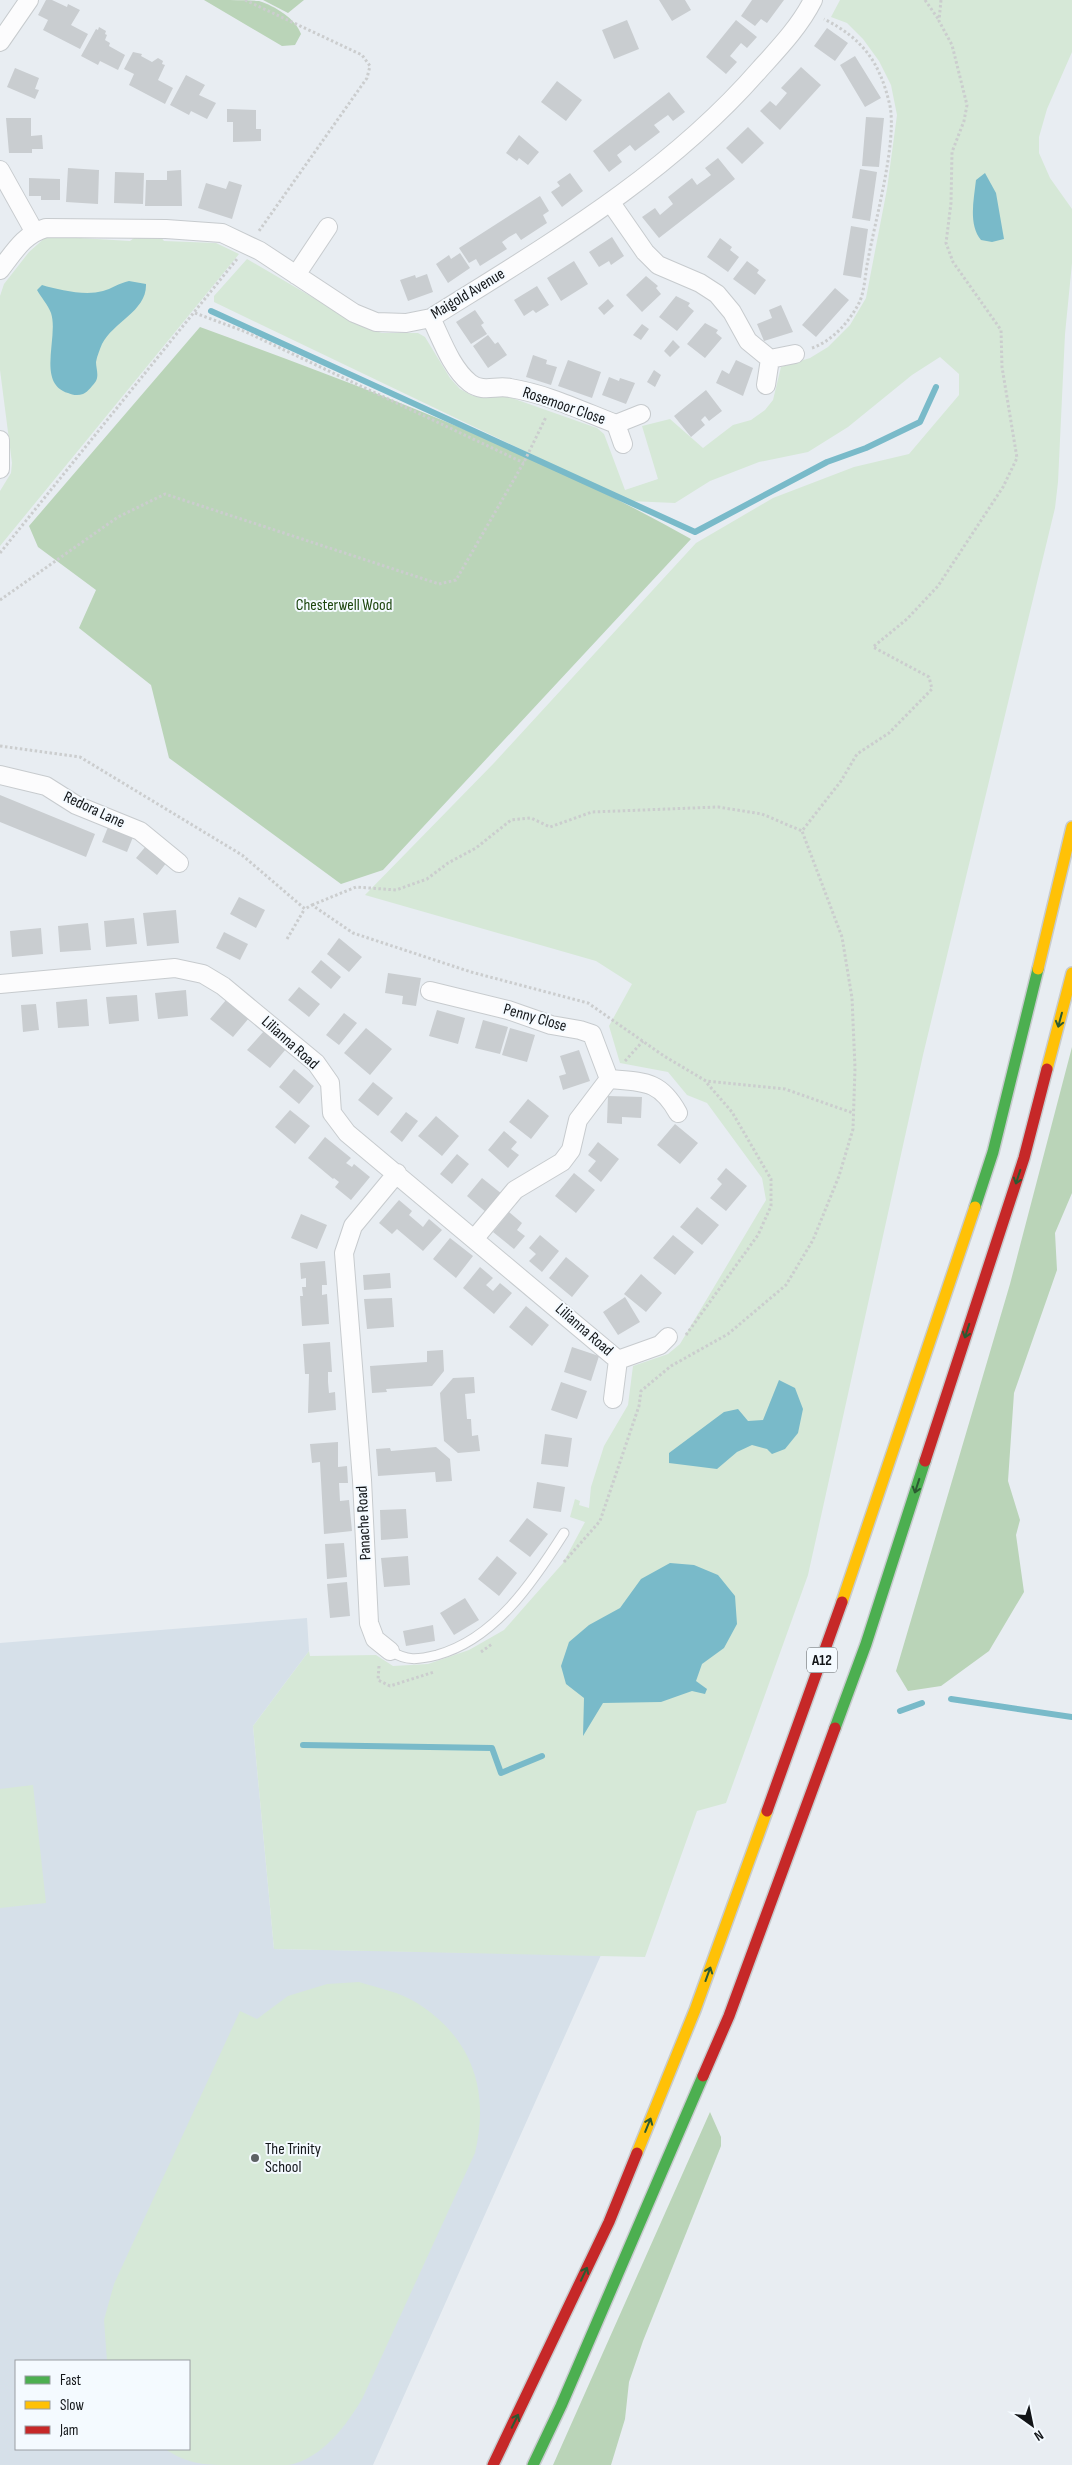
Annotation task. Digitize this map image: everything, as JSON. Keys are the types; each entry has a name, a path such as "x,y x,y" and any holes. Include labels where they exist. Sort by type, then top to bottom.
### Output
{"highway":[{"name":"A12","path":"493,2465 620,2194 695,2010 831,1636 993,1152 1072,827"},
{"name":"A12","path":"533,2465 561,2406 729,2016 866,1644 1024,1158 1072,973"}],"street":[{"path":"0,42 29,0"},
{"name":"Maigold Avenue","path":"34,231 46,228 194,230 222,233 249,246 354,314 376,322 406,323 431,318 612,203 674,155 735,98 811,5"},
{"path":"0,170 34,231 24,238 0,270"},
{"path":"612,203 645,252 658,265 700,283 717,294 732,312 748,341 770,359"},
{"path":"296,275 328,226"},
{"name":"Rosemoor Close","path":"431,318 456,367 469,383 480,388 509,388 554,400 616,424 641,414"},
{"path":"770,359 795,354"},
{"path":"766,385 770,359"},
{"name":"Rosemoor Close","path":"616,424 623,444"},
{"path":"0,440 0,469"},
{"name":"Redora Lane","path":"0,775 46,786 76,805 140,831 179,863"},
{"name":"Lilianna Road","path":"0,984 175,968 203,974 244,1002 316,1063 330,1083 332,1113 348,1133 618,1360"},
{"name":"Penny Close","path":"430,991 508,1010 551,1025 592,1034 609,1080"},
{"path":"475,1238 515,1190 562,1162 571,1150 578,1120 609,1080 635,1082 659,1088 670,1097 678,1113"},
{"name":"Panache Road","path":"390,1652 375,1639 369,1623 362,1480 344,1253 353,1226 397,1173"},
{"name":"Lilianna Road","path":"618,1360 676,1338"},
{"name":"Lilianna Road","path":"613,1399 618,1360"}],"lane":[{"name":"Panache Road","path":"390,1652 404,1660 426,1658 452,1650 480,1635 501,1617 514,1602 564,1533"}],"path":[{"path":"0,553 206,296 249,246 367,78 370,66 362,55 245,0"},
{"path":"802,831 841,781 857,754 889,732 932,689 929,677 873,647 907,619 938,586 1003,487 1017,458 1002,367 1001,330 953,262 946,243 951,203 952,152 964,121 967,105 952,45 925,0"},
{"path":"939,21 941,0"},
{"path":"795,354 826,343 845,324 859,303 886,170 891,126 890,108 883,82 860,41 811,5"},
{"path":"195,312 246,332 524,463"},
{"path":"0,600 104,526 164,494 439,584 456,580 524,463 554,400"},
{"path":"0,746 80,757 242,855 304,910"},
{"path":"287,939 304,910 312,905 356,887 396,890 427,879 448,863 476,848 511,820 531,818 550,827 592,812 718,808 762,814 802,831 842,937 852,998 855,1068 853,1129 839,1176 813,1240 786,1285 728,1334 671,1366 641,1391 639,1406 600,1521 563,1563"},
{"path":"312,905 353,933 471,972 588,1003 664,1056 706,1081 732,1112 771,1180 771,1206 758,1235 676,1338"},
{"path":"706,1081 785,1089 853,1113"},
{"path":"480,1653 488,1649 493,1643"},
{"path":"390,1652 377,1667 378,1680 390,1686 440,1670"}],"shaded area":[{"name":"The Trinity School","path":"307,1618 309,1651 253,1726 274,1949 601,1955 373,2465 0,2465 0,1643"}],"green space":[{"path":"204,0 259,1 272,6 290,18 301,34 295,45 282,46"},
{"path":"263,0 304,0 288,13"},
{"path":"840,0 1072,0 1072,52 1047,109 1039,137 1039,153 1050,178 1072,209 1072,263 1065,334 1058,482 1055,508 923,1055 808,1575 726,1803 697,1811 645,1957 274,1949 253,1726 309,1651 310,1656 376,1655 393,1666 428,1664 469,1650 504,1630 563,1563 585,1522 570,1517 575,1499 580,1501 579,1505 589,1508 591,1487 604,1446 628,1405 633,1366 668,1354 680,1344 766,1200 762,1178 707,1103 687,1095 668,1072 620,1063 609,1026 632,984 596,961 365,895 494,763 696,543 773,498 854,467 909,454 959,395 959,374 940,357 912,375 848,427 808,452 759,462 710,481 675,503 629,501 214,302 214,296 247,259 365,328 382,333 418,333 425,337 450,378 460,389 473,396 509,397 597,428 604,434 625,490 658,479 642,426 670,419 703,448 733,425 751,420 765,410 773,400 781,367 810,358 828,347 850,325 866,298 887,189 897,115 891,85 879,61 863,39 847,23 831,17"},
{"path":"138,235 160,236 164,241 216,243 239,254 0,546 0,491 11,473 12,463 0,370 0,296 4,284 29,252 47,236 130,241"},
{"name":"Chesterwell Wood","path":"200,327 450,423 572,477 691,539 383,870 341,884 169,758 151,685 79,628 96,590 38,547 29,526"},
{"path":"1072,1047 1072,1193 1055,1233 1057,1270 1014,1393 1008,1481 1020,1520 1016,1535 1024,1592 989,1651 941,1686 908,1691 896,1671 1010,1284"},
{"path":"33,1785 46,1903 0,1908 0,1789"},
{"path":"359,1982 396,1993 417,2003 436,2017 451,2032 463,2049 478,2087 480,2108 479,2130 475,2153 363,2397 350,2418 332,2439 312,2456 288,2465 215,2465 190,2461 167,2450 190,2450 190,2360 107,2360 104,2320 114,2284 240,2011 257,2019 288,1996 327,1984"},
{"path":"710,2112 721,2137 721,2146 643,2341 629,2382 625,2419 611,2465 553,2465"}],"water":[{"path":"985,173 996,193 1004,239 992,242 981,240 974,227 973,219 976,180"},
{"path":"129,281 146,284 145,293 141,302 107,336 102,344 96,362 96,381 87,392 79,395 70,394 58,388 53,380 51,370 53,323 51,313 37,290 42,285 72,292 88,293 106,290"},
{"path":"779,1380 795,1388 803,1409 798,1433 785,1449 772,1454 767,1449 752,1445 737,1452 717,1469 669,1463 669,1453 724,1412 738,1409 748,1421 763,1420"},
{"path":"670,1563 694,1565 718,1575 735,1596 737,1624 724,1648 702,1664 696,1681 707,1689 705,1694 692,1691 661,1702 603,1703 583,1736 584,1698 566,1684 561,1666 569,1642 589,1625 620,1608 641,1579"}],"building":[{"path":"46,0 52,0 67,7 68,4 80,10 71,25 88,34 80,49 43,30 48,20 38,15"},
{"path":"659,0 685,0 691,10 672,21"},
{"path":"752,0 784,0 767,23 761,19 755,26 741,16"},
{"path":"627,20 639,49 614,59 602,30"},
{"path":"736,20 757,37 747,48 741,43 730,56 737,62 726,74 706,57"},
{"path":"99,27 106,31 105,40 110,43 109,46 125,55 118,70 100,61 98,65 81,56"},
{"path":"827,28 848,43 835,61 814,46"},
{"path":"133,52 142,54 141,56 152,62 158,58 163,61 162,64 165,65 158,80 173,88 165,104 129,85 134,74 124,69"},
{"path":"855,56 881,98 865,107 840,65"},
{"path":"801,67 821,85 780,130 760,111 770,101 776,106 787,93 781,88"},
{"path":"15,68 39,78 35,89 39,90 35,99 7,87"},
{"path":"186,75 205,85 199,95 216,103 207,119 191,111 189,115 170,105"},
{"path":"557,81 582,100 566,121 541,102"},
{"path":"669,92 685,112 673,121 668,115 654,125 660,132 635,151 630,145 617,155 622,162 609,172 593,151"},
{"path":"227,109 256,110 256,129 261,129 261,141 233,142 233,122 227,122"},
{"path":"866,117 884,118 879,167 862,166"},
{"path":"6,118 31,118 31,136 42,135 43,149 32,149 32,153 9,153"},
{"path":"748,127 764,143 742,164 726,148"},
{"path":"519,135 539,152 528,165 519,158 517,161 506,153"},
{"path":"718,158 735,179 659,238 642,217 655,208 660,215 673,204 668,197 692,178 697,185 711,175 705,168"},
{"path":"68,168 99,170 98,204 66,202"},
{"path":"860,169 877,172 870,221 852,218"},
{"path":"181,170 182,206 145,206 146,180 167,180 167,171"},
{"path":"115,172 144,173 143,204 114,203"},
{"path":"570,173 583,191 562,207 551,192 560,186 557,182"},
{"path":"29,178 60,179 60,200 41,200 41,196 29,196"},
{"path":"229,181 242,185 232,219 198,208 206,183 226,189"},
{"path":"540,196 549,211 543,215 547,223 521,240 516,233 509,237 502,242 507,249 480,266 476,259 469,263 459,248"},
{"path":"851,226 868,229 861,278 843,275"},
{"path":"612,237 624,256 611,265 609,261 599,267 589,252"},
{"path":"720,238 732,247 730,250 739,257 728,272 707,257"},
{"path":"460,253 470,268 448,283 436,264 449,255 451,259"},
{"path":"574,261 588,284 561,301 547,278"},
{"path":"747,261 759,270 757,273 766,280 755,295 733,279"},
{"path":"427,274 433,292 408,301 400,280 415,275 416,278"},
{"path":"646,276 658,286 656,288 661,294 642,312 626,295"},
{"path":"537,286 549,305 536,313 533,310 524,316 514,300"},
{"path":"835,288 849,300 816,337 802,325"},
{"path":"676,296 690,303 688,306 694,311 677,331 659,317"},
{"path":"608,299 614,306 604,315 598,308"},
{"path":"781,305 793,332 764,341 757,324 772,318 769,310"},
{"path":"475,310 484,323 481,325 487,334 471,344 456,322"},
{"path":"705,323 718,330 716,333 722,338 705,358 687,344"},
{"path":"642,324 649,329 641,340 633,335"},
{"path":"488,335 495,344 498,342 507,355 488,368 473,346"},
{"path":"673,340 680,347 670,357 664,351"},
{"path":"533,355 547,360 546,364 557,367 551,385 526,377"},
{"path":"568,360 601,372 592,398 558,386"},
{"path":"736,360 753,368 743,396 716,383 722,370 729,374"},
{"path":"654,370 661,375 655,387 647,382"},
{"path":"609,377 619,381 620,378 635,383 626,404 602,395"},
{"path":"706,390 722,411 709,421 705,416 701,420 705,425 691,437 674,416"},
{"path":"0,795 95,834 86,857 0,822"},
{"path":"108,827 133,837 127,852 102,842"},
{"path":"146,846 167,862 157,875 136,858"},
{"path":"239,897 265,910 256,928 230,914"},
{"path":"176,910 179,943 147,946 143,913"},
{"path":"134,918 137,944 106,947 104,921"},
{"path":"88,923 91,950 60,952 58,926"},
{"path":"41,928 43,954 12,957 10,931"},
{"path":"224,932 248,944 240,960 216,948"},
{"path":"339,938 362,957 349,972 327,954"},
{"path":"321,960 341,977 331,989 311,972"},
{"path":"388,973 421,978 416,1006 402,1004 403,996 385,993"},
{"path":"299,987 320,1004 309,1017 288,1000"},
{"path":"186,990 188,1016 158,1019 155,993"},
{"path":"137,995 139,1021 109,1024 106,997"},
{"path":"87,999 89,1026 58,1028 56,1002"},
{"path":"226,1000 249,1018 233,1037 210,1019"},
{"path":"36,1004 39,1030 23,1032 21,1005"},
{"path":"437,1010 465,1018 458,1044 429,1036"},
{"path":"344,1013 357,1023 339,1045 326,1035"},
{"path":"483,1020 508,1027 500,1054 475,1048"},
{"path":"366,1028 392,1049 370,1075 344,1053"},
{"path":"510,1028 535,1035 527,1062 502,1055"},
{"path":"264,1031 286,1049 270,1068 247,1050"},
{"path":"579,1050 590,1081 563,1090 559,1076 566,1074 560,1056"},
{"path":"294,1069 314,1086 299,1104 279,1087"},
{"path":"373,1082 393,1098 378,1116 358,1100"},
{"path":"608,1096 642,1097 641,1118 622,1117 622,1124 607,1123"},
{"path":"528,1099 549,1116 531,1139 509,1122"},
{"path":"290,1110 310,1126 295,1144 275,1127"},
{"path":"406,1112 418,1121 402,1142 390,1132"},
{"path":"436,1116 459,1136 442,1156 418,1136"},
{"path":"675,1124 698,1143 680,1164 657,1145"},
{"path":"504,1131 517,1142 511,1149 519,1155 508,1168 488,1150"},
{"path":"325,1137 351,1158 346,1163 352,1167 354,1164 370,1177 351,1200 335,1187 339,1182 308,1158"},
{"path":"598,1142 619,1159 601,1182 588,1171 596,1161 588,1155"},
{"path":"457,1154 469,1164 452,1184 440,1174"},
{"path":"726,1168 747,1186 726,1211 710,1198 722,1184 717,1179"},
{"path":"574,1173 595,1190 576,1213 555,1196"},
{"path":"482,1178 502,1194 487,1213 467,1196"},
{"path":"399,1200 412,1211 409,1215 423,1227 429,1219 442,1230 423,1251 397,1229 392,1234 379,1223"},
{"path":"697,1207 719,1225 702,1245 680,1227"},
{"path":"509,1212 522,1223 517,1230 525,1236 514,1249 493,1232"},
{"path":"301,1214 327,1225 317,1249 291,1238"},
{"path":"540,1235 559,1251 542,1272 529,1261 536,1254 529,1248"},
{"path":"673,1235 694,1252 675,1275 653,1258"},
{"path":"450,1238 473,1256 456,1278 433,1259"},
{"path":"566,1257 589,1276 572,1297 549,1278"},
{"path":"325,1261 327,1285 322,1285 322,1295 327,1294 329,1324 302,1326 300,1296 303,1296 302,1287 306,1287 306,1278 301,1279 300,1263"},
{"path":"480,1267 493,1278 486,1285 493,1291 500,1283 512,1293 494,1314 463,1288"},
{"path":"390,1273 391,1288 364,1290 363,1275"},
{"path":"641,1274 662,1293 646,1312 624,1294"},
{"path":"625,1297 640,1322 618,1335 603,1312"},
{"path":"392,1298 394,1327 367,1329 364,1299"},
{"path":"526,1306 549,1325 532,1346 509,1327"},
{"path":"330,1342 332,1372 328,1372 328,1382 329,1393 335,1392 336,1410 308,1413 309,1374 305,1374 303,1344"},
{"path":"572,1347 599,1356 591,1381 564,1372"},
{"path":"443,1350 444,1371 432,1386 386,1389 387,1392 372,1393 370,1366 427,1362 427,1351"},
{"path":"474,1377 475,1393 465,1394 467,1419 471,1419 472,1436 478,1435 480,1451 458,1453 444,1441 440,1393 453,1378"},
{"path":"561,1382 587,1391 577,1419 551,1410"},
{"path":"545,1434 572,1438 568,1467 541,1464"},
{"path":"338,1442 338,1467 347,1466 348,1483 339,1483 340,1501 349,1500 352,1531 324,1534 320,1462 312,1463 310,1444"},
{"path":"436,1447 450,1459 452,1481 436,1482 435,1472 378,1476 376,1449 390,1448 391,1451"},
{"path":"537,1482 565,1487 561,1512 533,1508"},
{"path":"406,1509 408,1538 381,1540 380,1510"},
{"path":"527,1518 548,1534 530,1557 509,1541"},
{"path":"344,1543 347,1577 327,1579 325,1544"},
{"path":"408,1556 410,1585 384,1587 381,1558"},
{"path":"497,1556 517,1573 499,1596 478,1579"},
{"path":"347,1582 350,1616 330,1618 327,1584"},
{"path":"465,1598 479,1620 454,1635 440,1613"},
{"path":"433,1625 435,1641 406,1646 403,1631"}],"waterway":[{"path":"211,311 695,532 827,462 866,448 920,422 936,387"},
{"path":"951,1699 1072,1717"},
{"path":"900,1711 922,1703"},
{"path":"303,1745 492,1748 501,1773 542,1756"}],"traffic: fast":[{"path":"975,1207 993,1152 1038,969"},
{"path":"835,1728 866,1644 925,1461"},
{"path":"533,2465 561,2406 703,2076"}],"traffic: slow":[{"path":"1038,969 1072,827"},
{"path":"1047,1069 1072,973"},
{"path":"842,1602 975,1207"},
{"path":"637,2153 695,2010 767,1811"}],"traffic: jam":[{"path":"925,1461 1024,1158 1047,1069"},
{"path":"767,1811 842,1602"},
{"path":"703,2076 729,2016 835,1728"},
{"path":"493,2465 609,2222 637,2153"}],"place":[{"name":"The Trinity School","path":"255,2158"}]}
